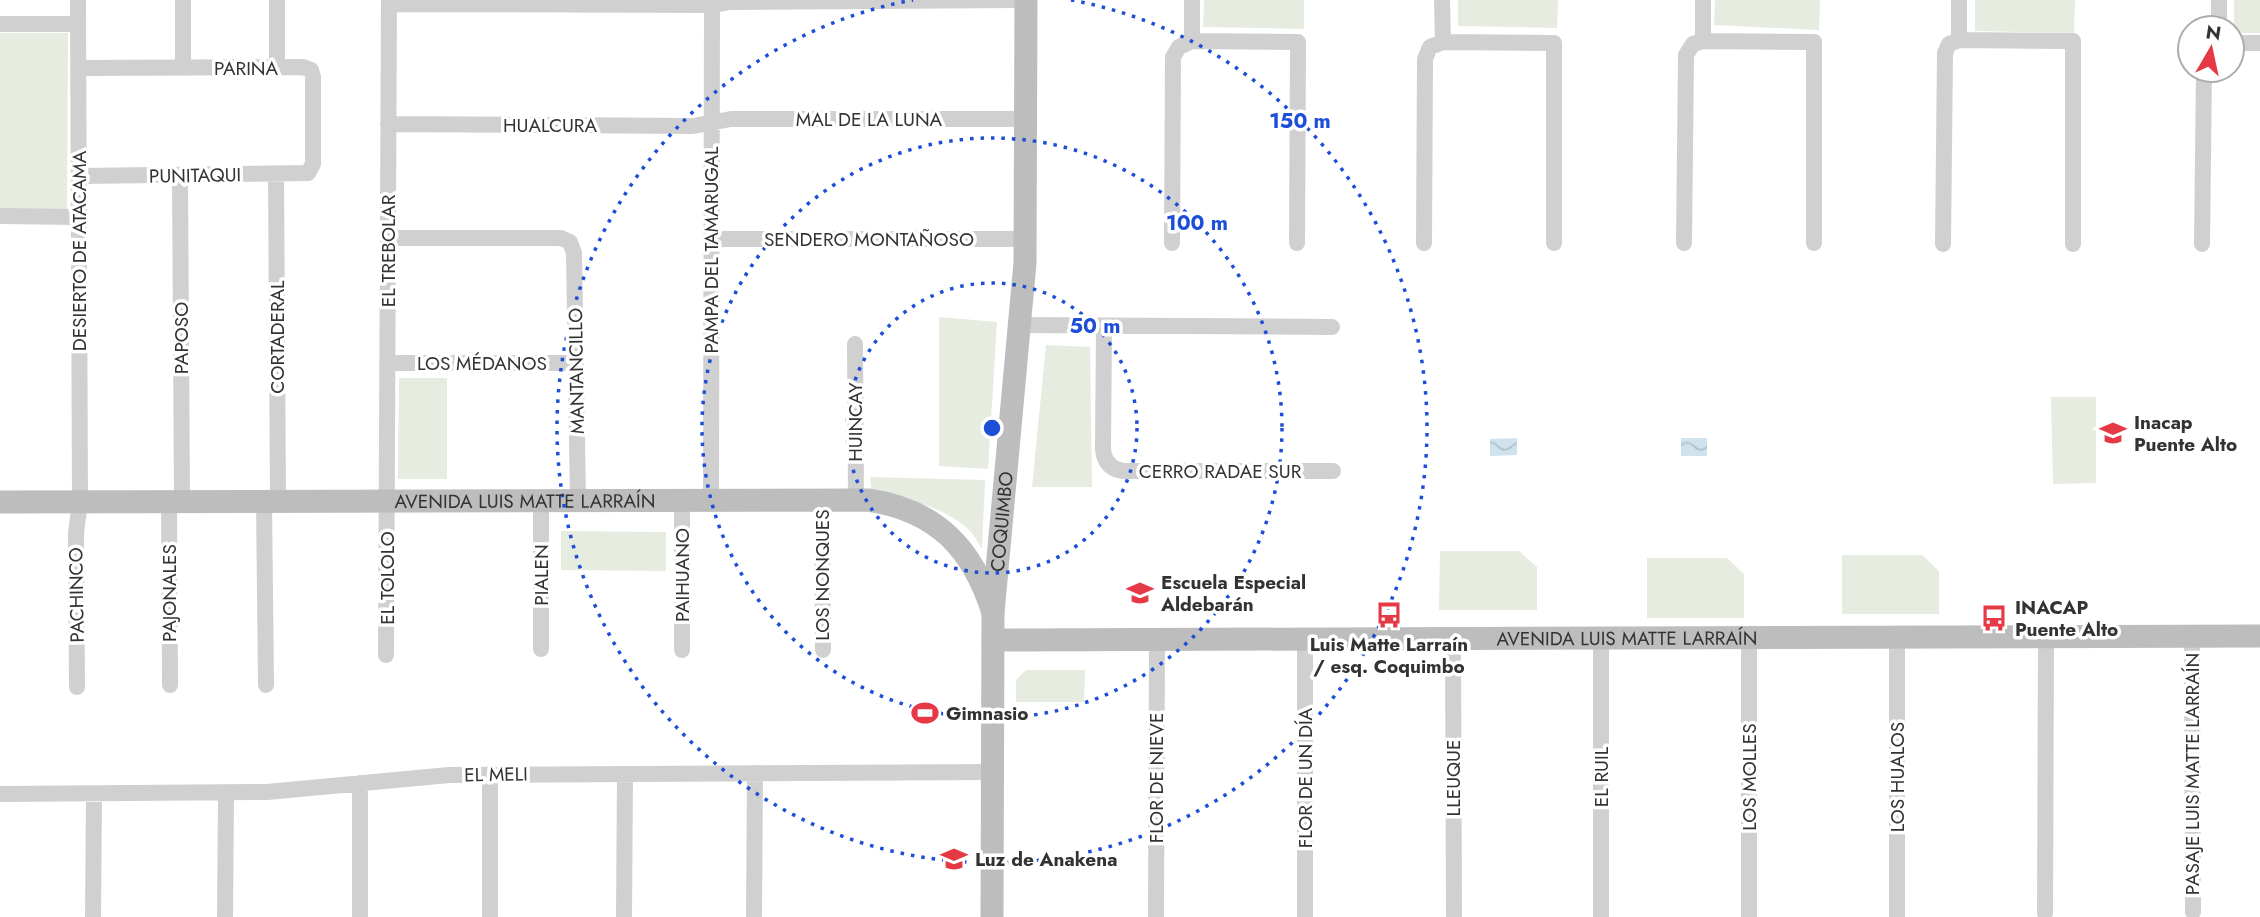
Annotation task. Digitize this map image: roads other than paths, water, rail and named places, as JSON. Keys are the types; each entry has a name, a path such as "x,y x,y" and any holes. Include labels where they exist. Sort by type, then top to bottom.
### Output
{"street":[{"name":"DESIERTO DE ATACAMA","path":"78,0 80,502"},
{"path":"183,0 183,68"},
{"path":"277,0 277,67"},
{"path":"389,2 1026,0"},
{"name":"COQUIMBO","path":"992,917 993,613 1026,239 1026,0"},
{"path":"1192,0 1192,41"},
{"path":"1442,0 1443,42"},
{"path":"1703,0 1703,41"},
{"path":"1959,0 1959,40"},
{"name":"EL TREBOLAR","path":"387,501 389,2"},
{"name":"PAMPA DEL TAMARUGAL","path":"711,500 712,3"},
{"path":"0,24 78,23"},
{"path":"1943,244 1945,53 1949,44 1959,40 2074,40 2073,244"},
{"path":"1172,243 1173,57 1182,44 1192,41 1298,42 1297,243"},
{"path":"1684,243 1686,55 1693,44 1703,41 1814,42 1814,243"},
{"path":"1424,243 1425,59 1430,47 1443,42 1554,43 1553,243"},
{"name":"PARINA","path":"78,68 307,68 313,73 311,171"},
{"path":"2202,244 2204,84"},
{"name":"MAL DE LA LUNA","path":"712,122 731,119 1026,119"},
{"name":"HUALCURA","path":"388,124 693,126 712,122"},
{"name":"PUNITAQUI","path":"78,176 276,174 311,171"},
{"name":"CORTADERAL","path":"266,685 276,174"},
{"name":"PAPOSO","path":"176,502 180,175"},
{"path":"0,216 79,216"},
{"name":"MANTANCILLO","path":"388,238 561,238 570,242 574,253 578,500"},
{"name":"SENDERO MONTAÑOSO","path":"712,239 1026,239"},
{"path":"1020,325 1332,327"},
{"name":"CERRO RADAE SUR","path":"1104,326 1103,449 1109,465 1122,471 1333,471"},
{"name":"HUINCAY","path":"855,344 856,499"},
{"name":"LOS MÉDANOS","path":"388,363 576,363"},
{"name":"AVENIDA LUIS MATTE LARRAÍN","path":"0,502 856,499 882,502 909,510 933,522 973,563 993,613"},
{"name":"PIALEN","path":"541,500 541,649"},
{"name":"PAIHUANO","path":"682,500 682,650"},
{"name":"LOS NONQUES","path":"822,500 822,650"},
{"name":"EL TOLOLO","path":"386,655 387,501"},
{"name":"PACHINCO","path":"77,687 76,533 80,502"},
{"name":"PAJONALES","path":"170,685 176,502"},
{"name":"PASAJE LUIS MATTE LARRAÍN","path":"2192,636 2193,912"},
{"name":"AVENIDA LUIS MATTE LARRAÍN","path":"993,640 2260,636"},
{"name":"LOS HUALOS","path":"1897,917 1898,637"},
{"path":"2045,912 2046,637"},
{"name":"EL RUIL","path":"1601,638 1601,917"},
{"name":"LOS MOLLES","path":"1749,638 1749,917"},
{"name":"FLOR DE NIEVE","path":"1156,917 1157,639"},
{"name":"FLOR DE UN DÍA","path":"1305,639 1305,917"},
{"name":"LLEUQUE","path":"1453,639 1454,917"},
{"name":"EL MELI","path":"0,794 304,790 405,778 489,774 993,772"},
{"path":"754,917 755,773"},
{"path":"489,774 490,917"},
{"path":"624,917 625,774"},
{"path":"360,783 360,917"},
{"path":"225,917 226,793"},
{"path":"93,794 93,917"}],"water":[{"path":"1517,438 1517,455 1490,456 1490,439"},
{"path":"1681,438 1707,438 1707,456 1681,456"}],"place":[{"name":"Inacap Puente Alto","path":"2113,433"},
{"name":"Escuela Especial Aldebarán","path":"1140,593"},
{"name":"Luis Matte Larraín / esq. Coquimbo","path":"1389,615"},
{"name":"INACAP Puente Alto","path":"1994,618"},
{"name":"Gimnasio","path":"925,713"},
{"name":"Luz de Anakena","path":"954,859"}]}
